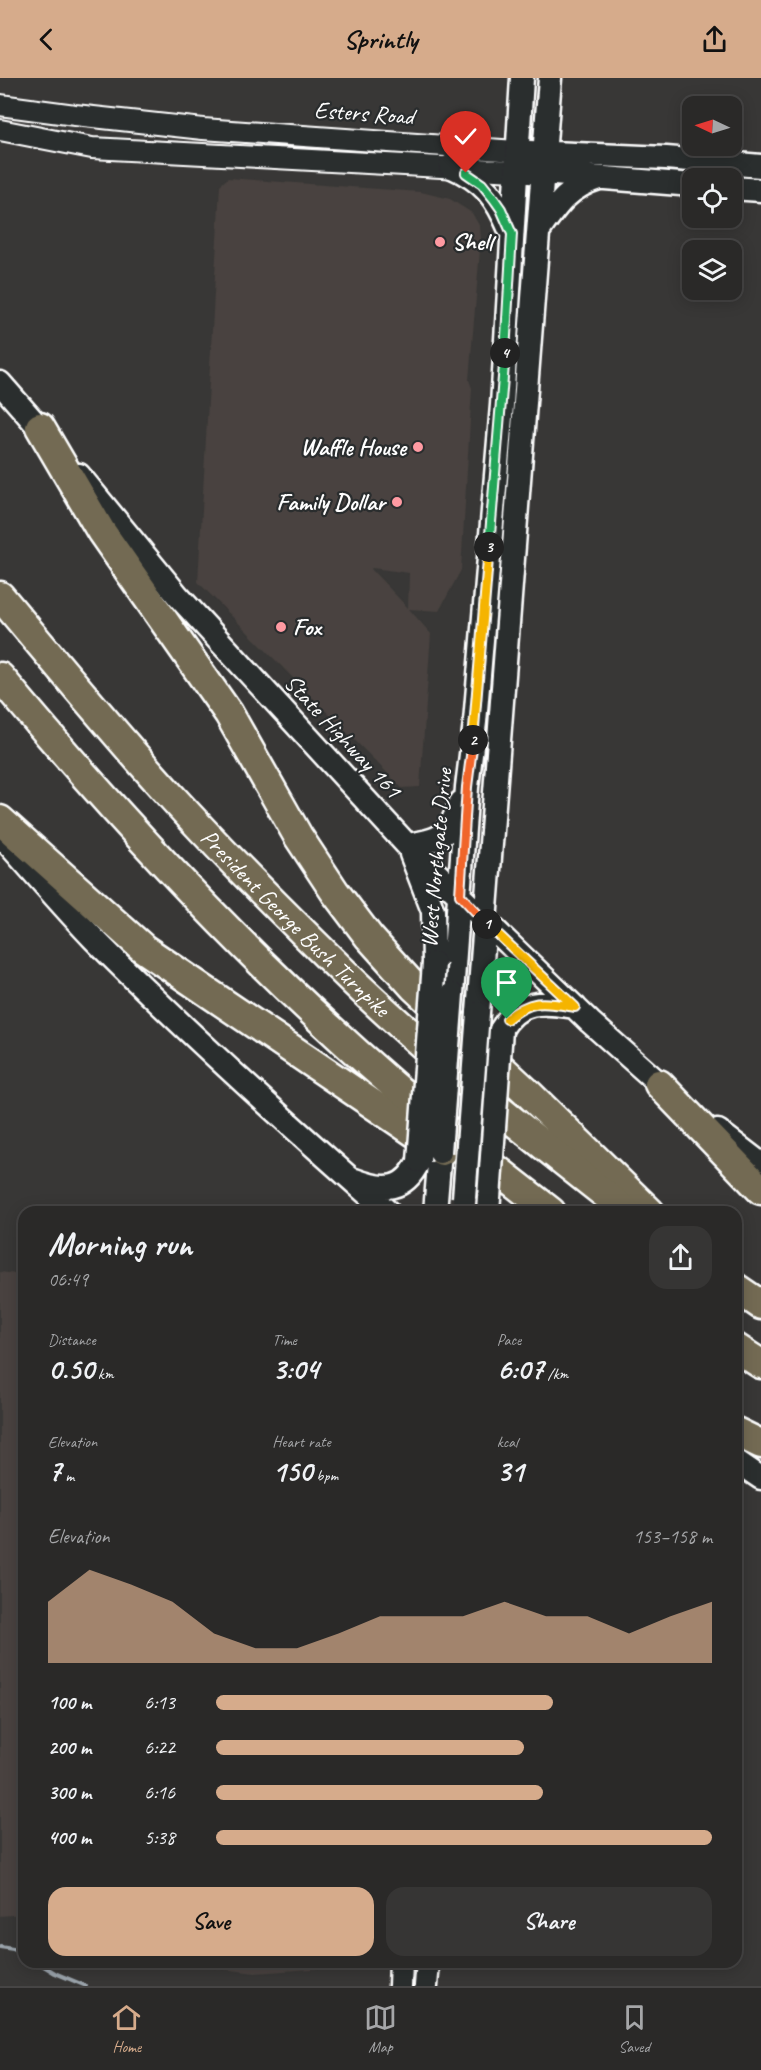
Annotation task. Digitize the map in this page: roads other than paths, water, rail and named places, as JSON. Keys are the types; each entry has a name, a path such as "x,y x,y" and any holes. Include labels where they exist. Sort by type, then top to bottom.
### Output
{"highway":[{"path":"40,427 101,531 229,714 298,836 335,892 369,937 414,987 529,1094 644,1206"},
{"name":"President George Bush Turnpike","path":"0,596 112,730 173,798 304,932 358,985 448,1065 537,1141 620,1206"},
{"name":"President George Bush Turnpike","path":"0,677 64,754 125,822 255,957 393,1085 544,1206"},
{"path":"0,820 113,924 152,955 357,1092 484,1181 527,1206"},
{"path":"658,1084 761,1190"},
{"path":"742,1292 761,1305"},
{"path":"742,1352 761,1364"},
{"path":"742,1435 761,1444"}],"main road":[{"name":"West Northgate Drive","path":"436,1206 467,787 475,722 502,405 522,78"},
{"path":"464,1205 550,78"},
{"name":"Esters Road","path":"516,161 544,163 666,158 761,166"},
{"name":"Esters Road","path":"544,163 601,178 682,184"},
{"path":"450,166 482,184 501,209 512,234"},
{"path":"539,231 562,199 584,184 601,178"},
{"path":"742,189 761,190"},
{"name":"State Highway 161","path":"0,383 40,427 178,596 407,845 485,922 658,1084 761,1164"},
{"path":"502,405 525,406"},
{"path":"348,1177 375,1187 400,1184 412,1175 419,1161 434,963 433,911 407,845 441,837 453,824 467,787"},
{"path":"0,834 93,938 169,1013 381,1206"},
{"path":"488,1206 501,1030 507,1019 521,1008 543,1002 575,1007"},
{"path":"742,1465 761,1478"},
{"path":"400,1986 401,1968"},
{"path":"426,1986 428,1968"}],"street":[{"name":"Esters Road","path":"0,105 203,129 516,161"},
{"name":"Esters Road","path":"0,130 92,148 450,166 516,161"}],"waterway":[{"path":"0,1947 18,1952"},
{"path":"47,1968 86,1986"}],"place":[{"name":"Shell","path":"440,242"},
{"name":"Waffle House","path":"418,447"},
{"name":"Family Dollar","path":"397,502"},
{"name":"Fox","path":"281,627"}]}
